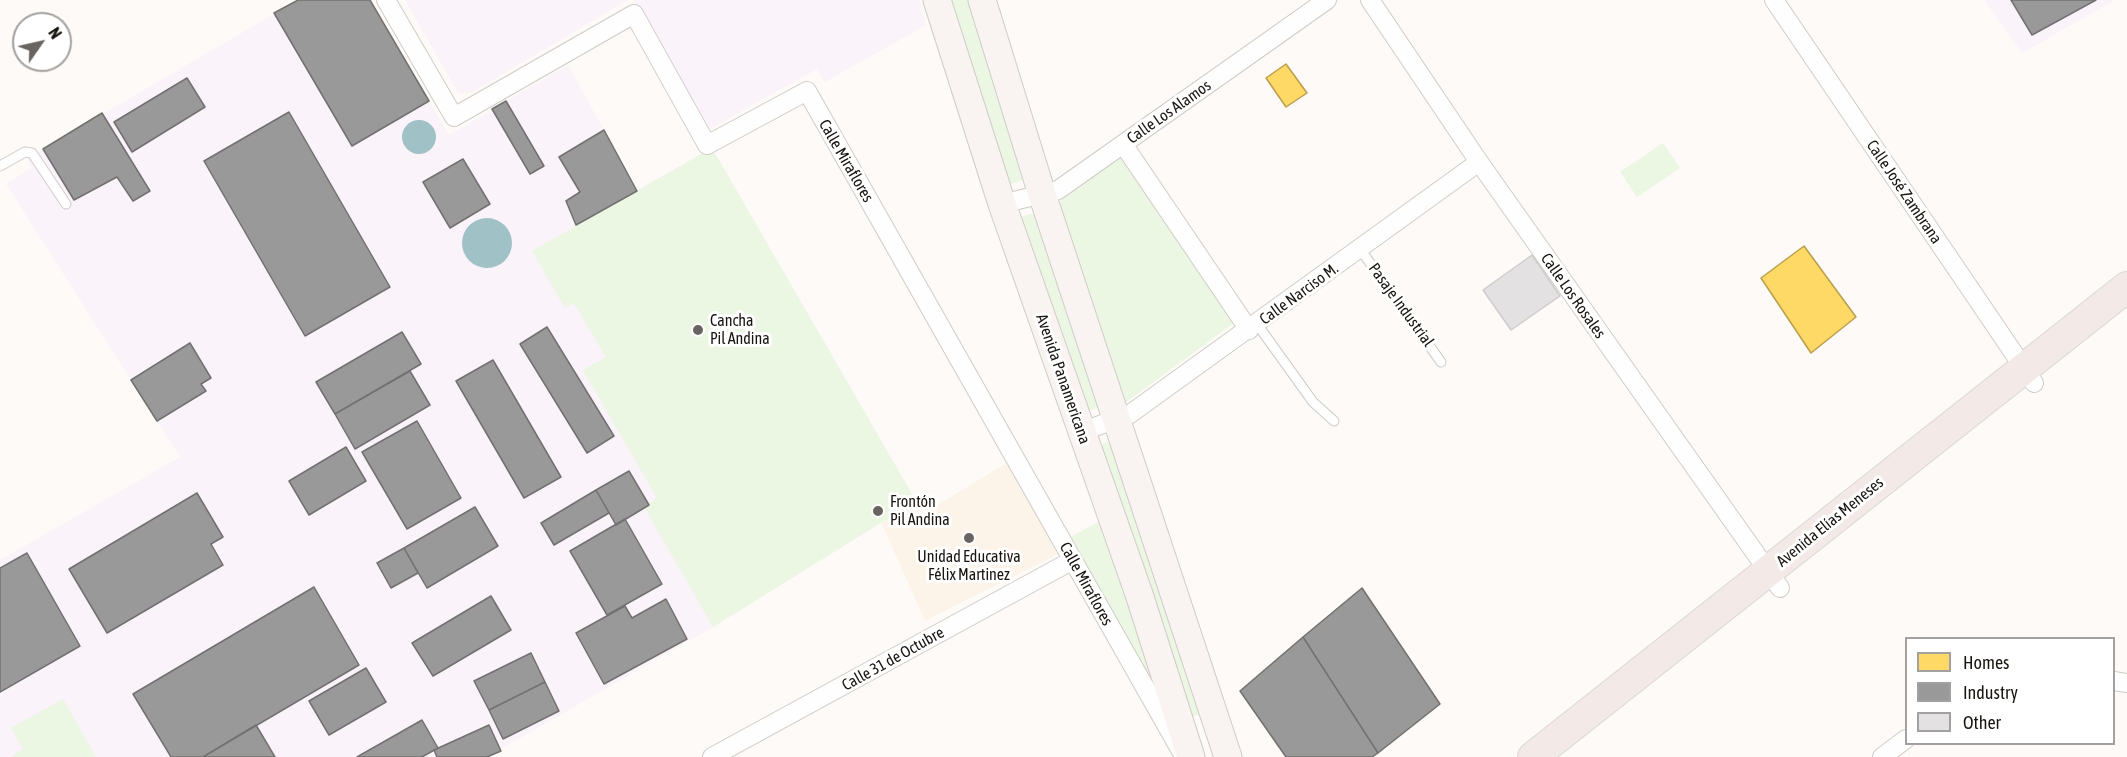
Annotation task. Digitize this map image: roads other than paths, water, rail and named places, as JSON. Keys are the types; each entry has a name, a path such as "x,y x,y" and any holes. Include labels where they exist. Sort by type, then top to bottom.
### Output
{"main road":[{"name":"Avenida Panamericana","path":"937,0 1002,204 1139,594 1191,757"},
{"path":"982,0 1042,194 1228,757"},
{"name":"Avenida Elías Meneses","path":"1567,757 1774,580 2030,376 2127,287"},
{"name":"Avenida Elías Meneses","path":"1533,757 1774,580 1841,518 2030,376 2127,308"}],"street":[{"name":"Calle Miraflores","path":"386,0 454,117 634,14 707,145 807,91 1184,757"},
{"name":"Calle Los Alamos","path":"1002,204 1058,190 1327,0"},
{"name":"Calle Los Rosales","path":"1371,0 1479,162 1774,580"},
{"name":"Calle José Zambrana","path":"1774,0 2030,376"},
{"path":"1123,144 1253,327"},
{"name":"Calle Narciso M.","path":"1081,432 1130,414 1479,162"},
{"name":"Calle 31 de Octubre","path":"712,757 743,749 1073,560"},
{"path":"1882,757 1905,740"}],"lane":[{"path":"0,166 25,152 32,153 66,204"},
{"name":"Pasaje Industrial","path":"1360,249 1441,362"},
{"path":"1253,327 1313,402 1335,421"}],"water":[{"path":"419,120 431,125 436,137 431,149 419,154 407,149 402,137 407,125"},
{"path":"482,218 492,218 505,225 512,238 512,248 505,261 492,268 482,268 473,264 466,257 462,248 462,238 466,229 473,222"}],"place":[{"name":"Cancha Pil Andina","path":"698,330"},
{"name":"Frontón Pil Andina","path":"878,511"},
{"name":"Unidad Educativa Félix Martinez","path":"969,538"}]}
